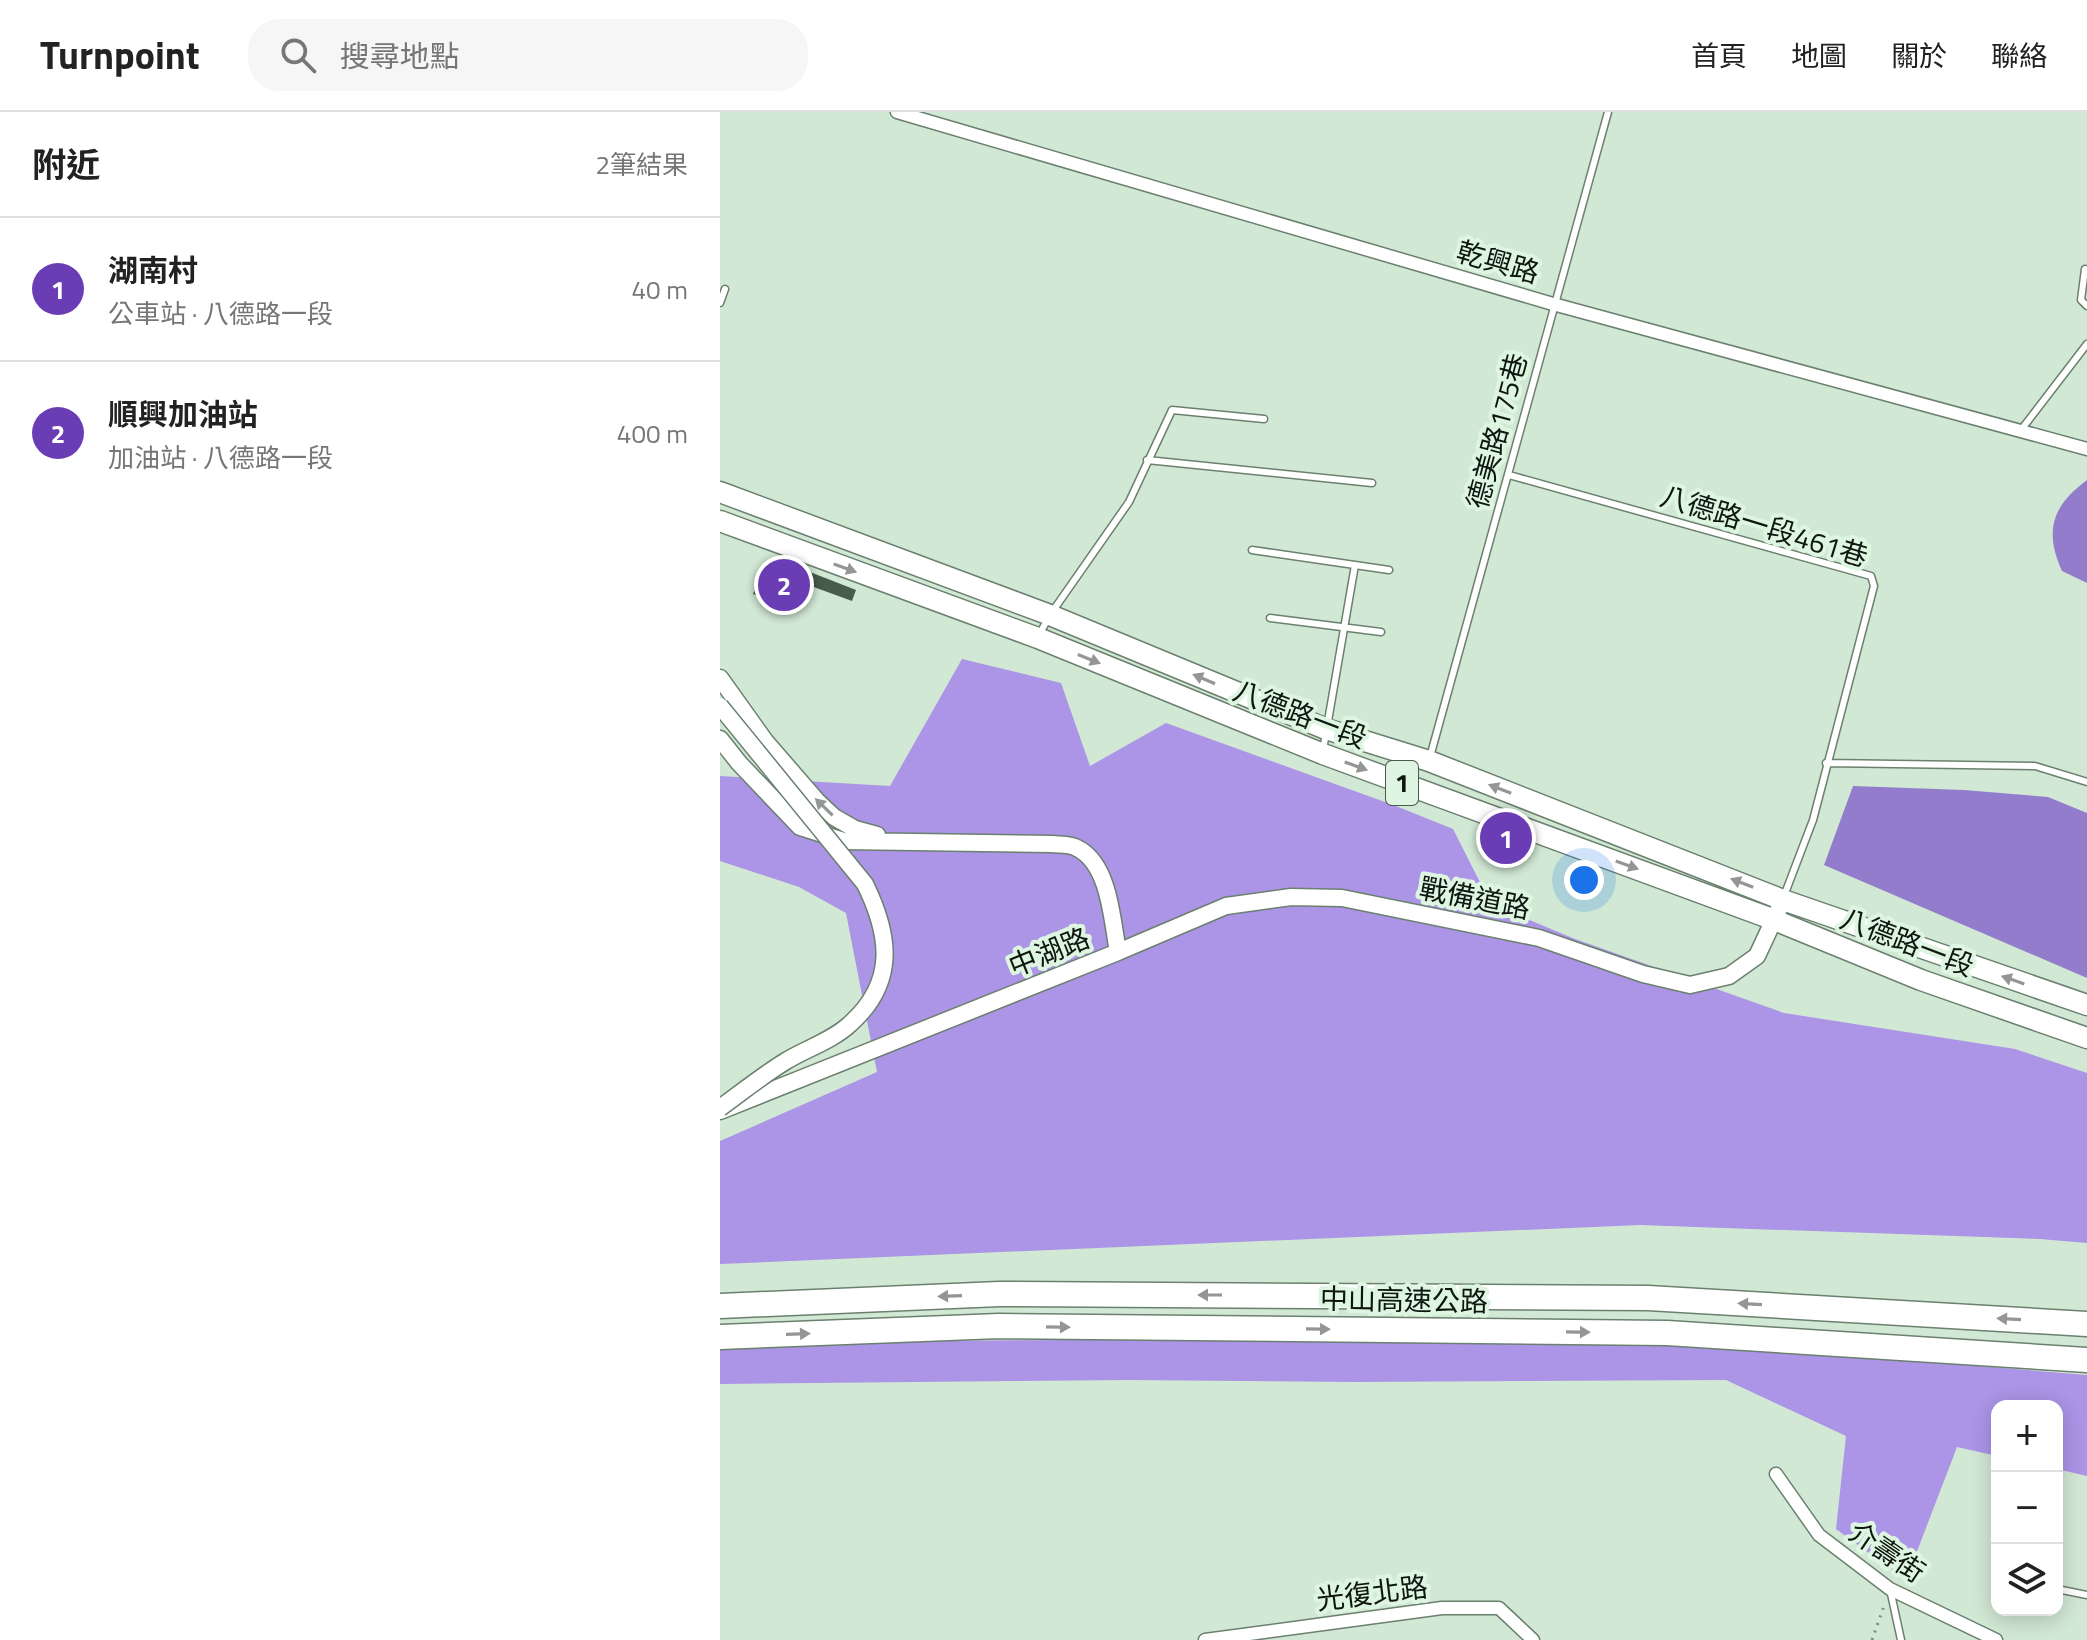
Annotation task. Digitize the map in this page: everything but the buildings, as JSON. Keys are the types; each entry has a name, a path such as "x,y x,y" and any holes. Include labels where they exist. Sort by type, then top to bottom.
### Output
{"highway":[{"name":"中山高速公路","path":"720,1306 999,1294 1648,1298 2087,1324"},
{"name":"中山高速公路","path":"720,1337 999,1326 1667,1333 2087,1360"}],"main road":[{"name":"八德路一段","path":"720,492 1050,615 1326,729 1429,761 1783,900 2087,1005"},
{"name":"八德路一段","path":"720,521 1038,638 1323,754 1772,919 1921,980 2087,1038"}],"street":[{"name":"乾興路","path":"897,112 1553,304 2087,449"},
{"name":"中湖路","path":"720,678 763,738 834,817 855,829 894,840"},
{"path":"720,706 865,884 880,916 886,953 880,988 850,1025 783,1063 720,1109"},
{"name":"中湖路","path":"720,739 800,827 844,841 1076,847 1093,860 1102,880 1118,952 720,1109"},
{"name":"戰備道路","path":"1118,952 1226,906 1291,897 1342,898 1539,938 1643,974 1690,985 1729,976 1757,956 1783,900"},
{"name":"介壽街","path":"1776,1474 1819,1535 1890,1589 1996,1640"},
{"name":"光復北路","path":"1205,1640 1442,1608 1499,1608 1533,1640"}],"lane":[{"name":"德美路175巷","path":"1429,761 1608,112"},
{"path":"2085,269 2081,300 2087,306"},
{"path":"720,303 725,289"},
{"path":"2021,430 2087,344"},
{"path":"1038,638 1050,615 1129,502 1172,410 1264,419"},
{"path":"1147,460 1372,483"},
{"name":"八德路一段461巷","path":"1509,475 1871,576 1874,586 1813,820 1783,900"},
{"path":"1252,550 1389,570"},
{"path":"1323,754 1355,565"},
{"path":"1270,618 1381,632"},
{"path":"736,760 763,738"},
{"path":"1826,763 2035,766 2087,782"},
{"path":"1890,1589 1901,1640"},
{"path":"2063,1590 2087,1595"}],"path":[{"path":"1872,1640 1890,1589"}],"shaded area":[{"path":"2087,480 2087,583 2062,571 2053,544 2053,531 2059,510"},
{"path":"962,659 1061,683 1090,766 1166,723 1453,829 1491,904 1575,939 1784,1013 2015,1049 2087,1073 2087,1243 1640,1225 720,1264 720,1141 877,1072 846,913 799,887 720,861 720,776 890,786"},
{"path":"1853,786 2048,797 2087,813 2087,978 1824,865"},
{"path":"1264,1339 1736,1346 2087,1375 2087,1476 2063,1470 2063,1400 1991,1400 1991,1455 1957,1447 1906,1580 1836,1529 1846,1436 1726,1380 720,1384 720,1342"}],"place":[{"name":"順興加油站","path":"784,585"},
{"name":"湖南村","path":"1506,838"}]}
